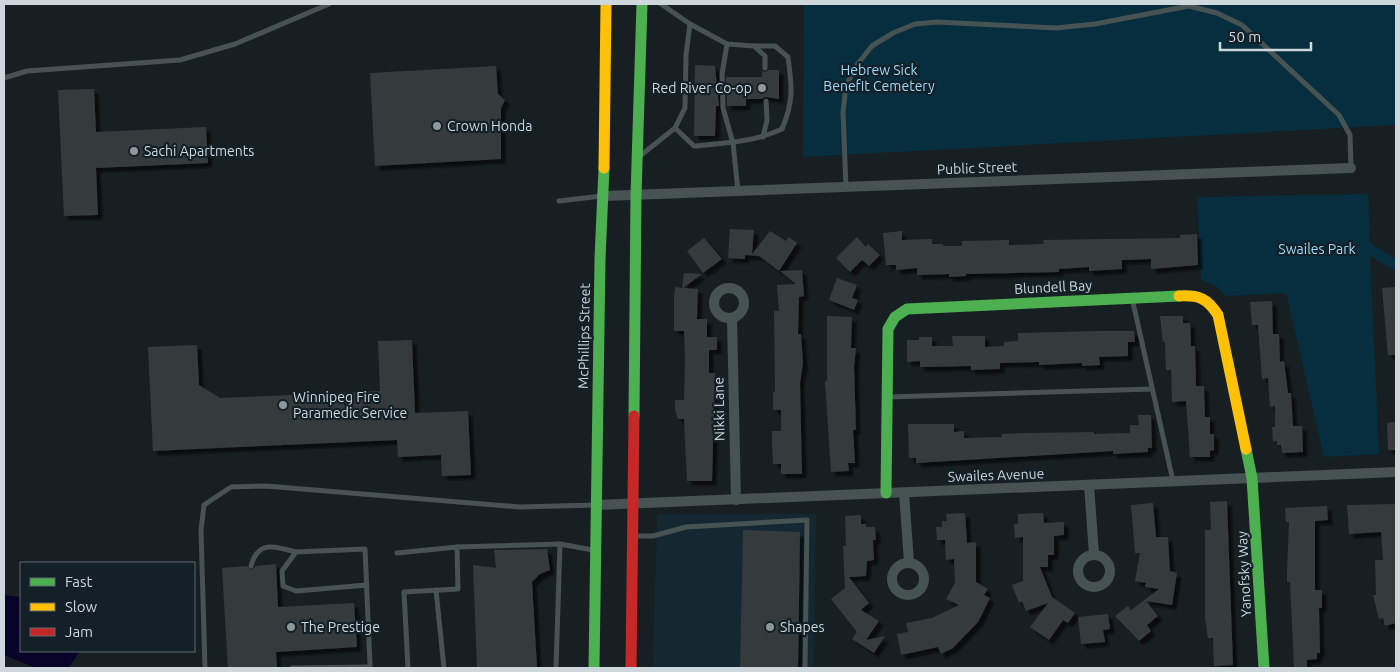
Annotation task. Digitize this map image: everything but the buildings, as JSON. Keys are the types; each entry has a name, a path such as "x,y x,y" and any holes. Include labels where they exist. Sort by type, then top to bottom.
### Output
{"main road":[{"name":"McPhillips Street","path":"594,668 606,4"},
{"path":"631,668 636,196 642,4"},
{"name":"Blundell Bay","path":"886,493 888,329 893,318 907,309 1132,297 1199,296 1209,301 1214,307 1252,478"},
{"name":"Yanofsky Way","path":"1252,478 1264,668"}],"street":[{"name":"Public Street","path":"604,196 1351,168"},
{"name":"Nikki Lane","path":"732,318 736,500"},
{"name":"Swailes Avenue","path":"597,505 1396,472"},
{"path":"1089,485 1094,554"},
{"path":"904,493 909,562"}],"lane":[{"path":"4,78 26,71 180,60 236,44 329,4"},
{"path":"661,4 690,24 727,44 775,46 788,57 792,82 791,109 782,129 763,137 733,143 694,146 675,128"},
{"path":"846,186 843,112 846,86 856,66 872,46 893,32 915,24 936,22 1056,28 1095,24 1160,10 1189,6 1216,13 1242,25 1339,115 1350,135 1351,168"},
{"path":"637,159 675,128 685,108 686,55 690,24"},
{"path":"727,44 722,74 723,108 733,143 738,191"},
{"path":"754,46 765,56 765,68"},
{"path":"763,137 767,120 766,101"},
{"path":"559,201 604,196"},
{"path":"1132,297 1173,481"},
{"path":"886,398 1152,389"},
{"path":"205,668 201,530 204,505 231,487 266,486 520,507 597,505"},
{"path":"632,536 653,536 686,527 807,520 805,668"},
{"path":"556,668 560,544"},
{"path":"397,553 457,548 560,544 596,550"},
{"path":"251,566 254,554 265,547 279,547 296,552 365,549 370,667 292,668"},
{"path":"408,668 404,592 458,589 457,548"},
{"path":"296,552 282,571 283,586 296,591 367,585"},
{"path":"436,590 444,668"}],"shaded area":[{"path":"657,514 816,514 814,668 653,668"},
{"path":"4,595 20,597 20,652 79,652 69,667 36,668 4,655"}],"green space":[{"name":"Hebrew Sick Benefit Cemetery","path":"804,4 1396,4 1396,125 803,157"},
{"name":"Swailes Park","path":"1368,194 1370,243 1396,259 1396,271 1370,256 1379,454 1324,457 1286,293 1226,296 1214,285 1201,280 1197,197"}],"traffic: fast":[{"path":"634,416 636,195 642,4"},
{"path":"594,668 600,259 604,168"},
{"path":"886,493 888,329 895,317 907,309 1179,296"},
{"path":"1246,449 1252,478 1264,668"}],"traffic: slow":[{"path":"604,168 606,4"},
{"path":"1179,296 1192,296 1202,299 1218,315 1246,449"}],"traffic: jam":[{"path":"631,668 634,416"}],"place":[{"name":"Red River Co-op","path":"762,88"},
{"name":"Crown Honda","path":"437,126"},
{"name":"Sachi Apartments","path":"134,151"},
{"name":"Winnipeg Fire Paramedic Service","path":"283,405"},
{"name":"The Prestige","path":"291,627"},
{"name":"Shapes","path":"770,627"}]}
